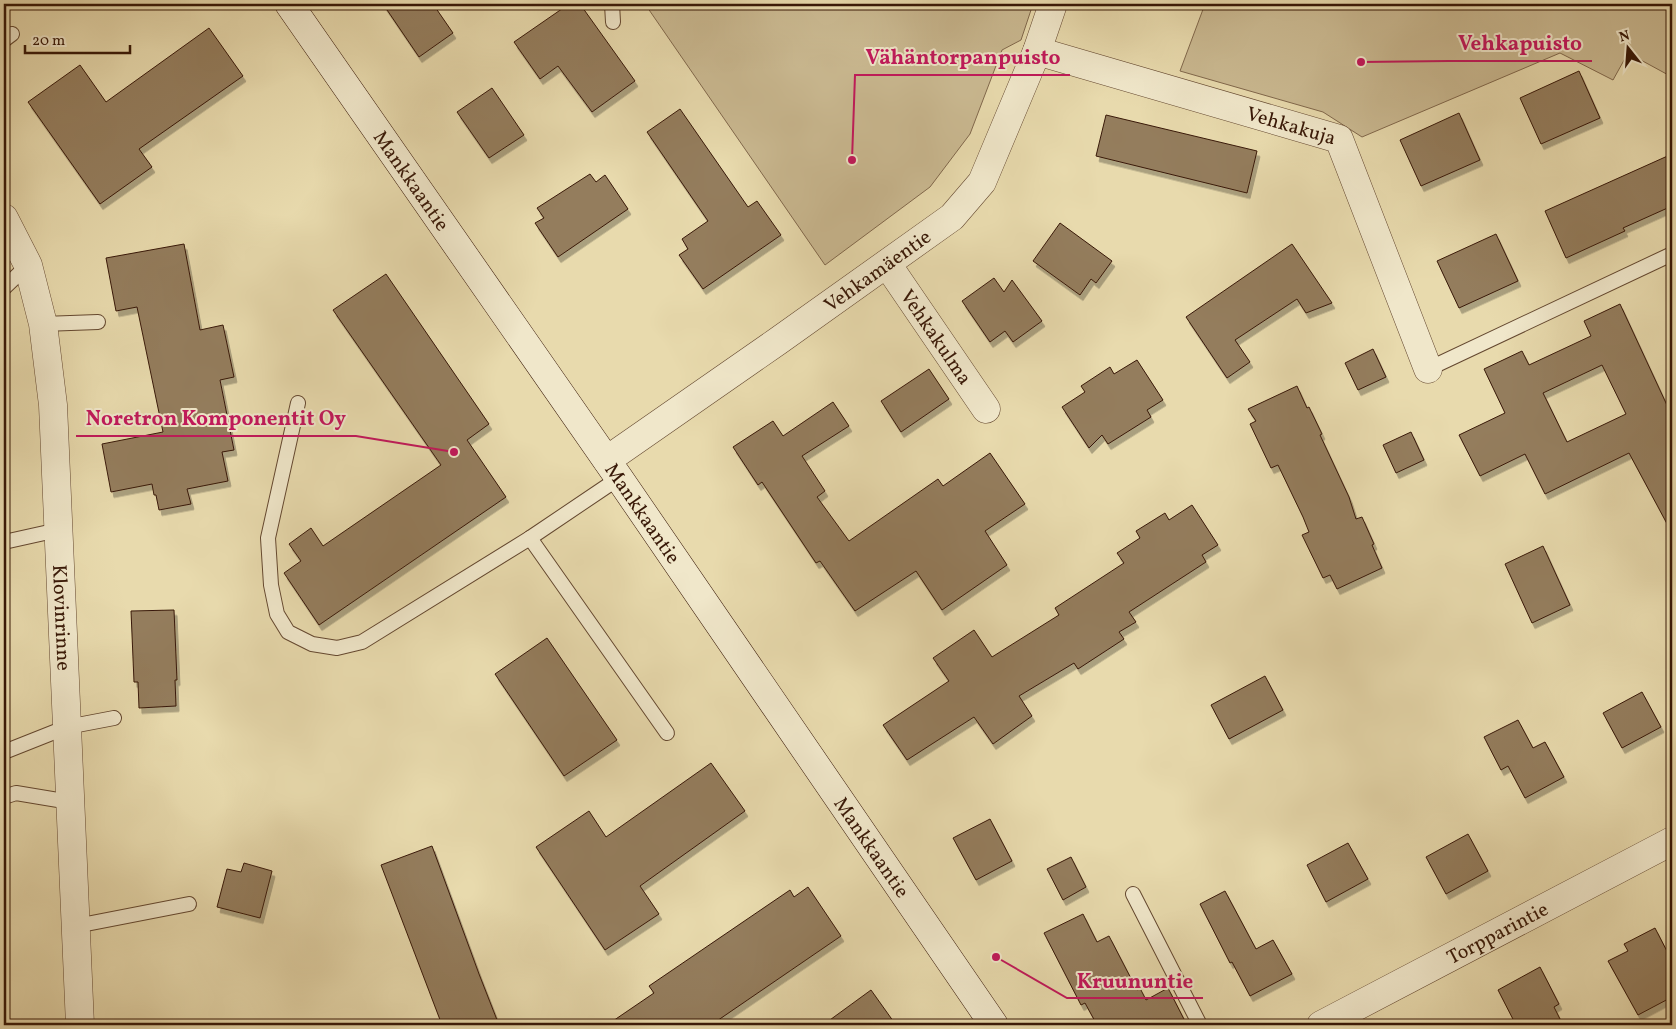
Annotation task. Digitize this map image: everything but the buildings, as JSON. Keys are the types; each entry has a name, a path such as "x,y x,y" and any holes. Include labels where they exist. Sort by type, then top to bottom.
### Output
{"street":[{"name":"Mankkaantie","path":"289,4 613,469 994,1025"},
{"name":"Vehkamäentie","path":"613,469 952,217 982,182 1037,51 1053,4"},
{"name":"Vehkakuja","path":"1037,51 1339,139 1428,369"},
{"name":"Klovinrinne","path":"4,218 28,265 43,324 53,405 80,1025"},
{"name":"Vehkakulma","path":"887,264 986,409"},
{"name":"Torpparintie","path":"1321,1025 1672,841"}],"lane":[{"path":"612,4 612,22"},
{"path":"1428,369 1672,254"},
{"path":"4,288 28,265"},
{"path":"43,324 98,322"},
{"path":"298,402 268,538 271,585 277,614 288,632 312,644 337,648 362,642 530,538 613,469"},
{"path":"4,542 58,530"},
{"path":"530,538 667,734"},
{"path":"4,752 67,727 114,718"},
{"path":"4,797 16,793 70,802"},
{"path":"1133,894 1200,1025"},
{"path":"76,926 189,904"}],"shaded area":[{"path":"645,4 1033,4 1021,40 1002,50 970,134 930,187 825,265"},
{"path":"1205,4 1672,4 1672,77 1628,53 1613,80 1560,53 1362,137 1323,112 1180,71"}],"place":[{"name":"Vehkapuisto","path":"1361,62"},
{"name":"Vähäntorpanpuisto","path":"852,160"},
{"name":"Noretron Komponentit Oy","path":"454,452"},
{"name":"Kruununtie","path":"996,957"}]}
